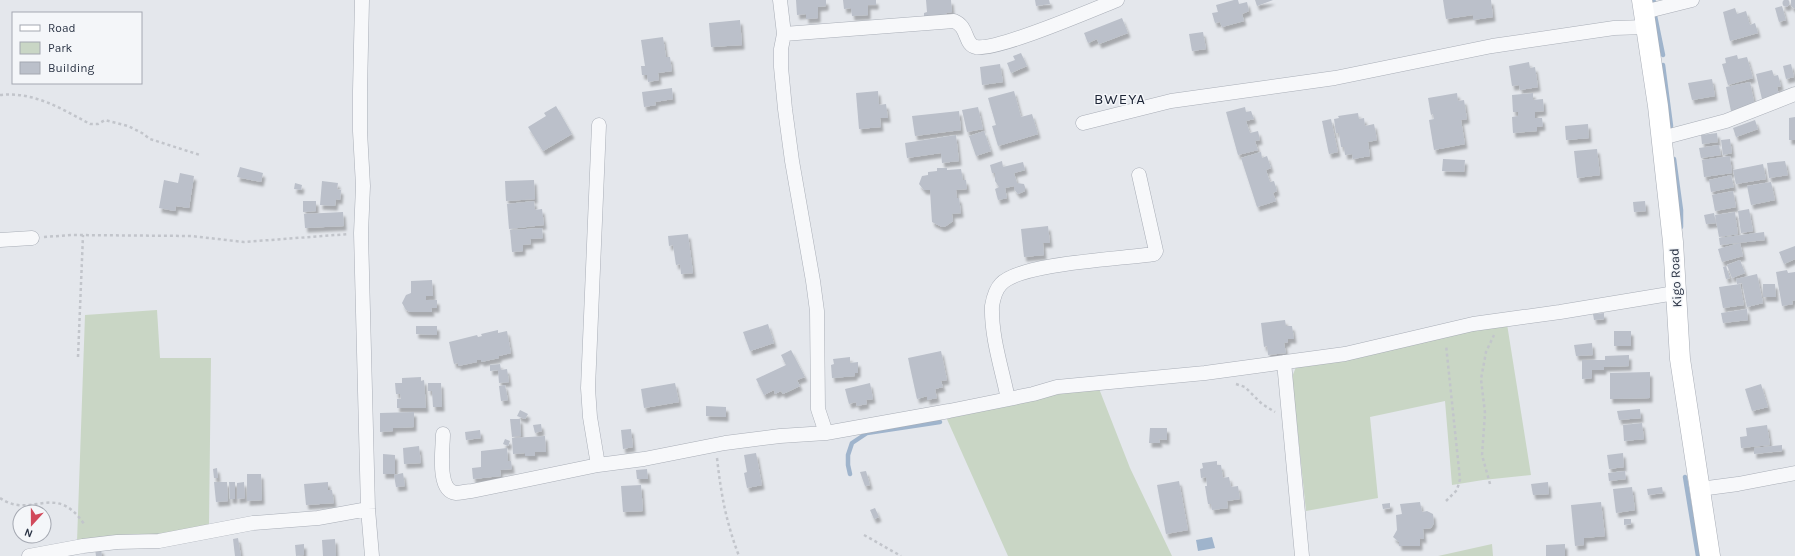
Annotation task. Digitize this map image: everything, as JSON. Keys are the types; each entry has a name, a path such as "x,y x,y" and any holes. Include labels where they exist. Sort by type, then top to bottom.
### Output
{"street":[{"path":"362,0 360,131 363,186 361,233 368,509 372,556"},
{"path":"780,0 784,34 781,58 784,95 792,161 814,288 818,340 818,409 826,433"},
{"path":"784,34 954,21 963,26 971,44 975,47 985,47 1024,35 1117,0"},
{"path":"1083,123 1171,101 1335,78 1492,46 1614,28 1644,13 1692,0"},
{"name":"Kigo Road","path":"1644,13 1662,138 1673,242 1680,359 1710,556"},
{"path":"1662,138 1726,121 1795,94"},
{"path":"598,465 590,417 588,388 599,125"},
{"path":"1008,399 994,331 992,305 994,296 1000,284 1011,277 1035,269 1154,254 1156,251 1153,235 1139,175"},
{"path":"0,240 32,238"},
{"path":"443,434 443,482 450,491 455,493 472,491 598,465 644,459 716,445 780,436 826,433 1008,399 1057,387 1193,374 1345,354 1473,324 1675,293"},
{"path":"1284,362 1302,556"},
{"path":"1700,489 1738,484 1795,473"},
{"path":"29,556 83,546 117,542 159,541 253,524 318,518 368,509"}],"path":[{"path":"0,95 26,95 45,101 90,124 98,124 105,120 128,126 150,139 200,155"},
{"path":"32,238 83,235 191,236 244,242 361,233"},
{"path":"78,357 83,235"},
{"path":"1490,484 1482,455 1485,413 1481,379 1486,352 1502,320"},
{"path":"1445,330 1460,479 1457,490 1446,501"},
{"path":"1232,383 1245,387 1262,404 1290,420"},
{"path":"716,445 722,498 729,530 740,556"},
{"path":"0,498 17,505 34,505 52,501 65,505 77,513 84,524"},
{"path":"864,535 901,556"}],"green space":[{"path":"157,310 160,358 211,358 209,524 169,534 77,542 85,315"},
{"path":"1507,324 1531,475 1452,485 1445,401 1370,417 1378,498 1306,511 1292,377 1296,367"},
{"path":"1098,386 1130,468 1172,556 1008,556 946,417"},
{"path":"1492,544 1493,556 1438,556"}],"water":[{"path":"1212,537 1215,548 1198,551 1196,540"}],"building":[{"path":"1786,-1 1789,0 1789,6 1786,7 1783,6 1782,3 1783,0"},
{"path":"796,0 826,0 826,6 818,7 818,18 806,19 806,14 797,15"},
{"path":"843,0 876,0 876,5 868,5 868,15 852,16 851,8 844,9"},
{"path":"926,0 951,0 952,12 946,13 947,19 924,21 924,13 927,12"},
{"path":"1035,0 1049,0 1050,4 1036,6"},
{"path":"1238,0 1239,4 1247,2 1249,11 1242,14 1244,21 1222,27 1220,22 1215,23 1212,13 1218,12 1216,5"},
{"path":"1255,0 1273,0 1257,6"},
{"path":"1443,0 1491,0 1493,17 1473,20 1473,15 1446,19"},
{"path":"1791,0 1795,0 1795,9 1791,6"},
{"path":"1782,6 1786,20 1779,22 1775,8"},
{"path":"1735,8 1737,14 1746,11 1750,25 1755,23 1758,33 1730,41 1723,12"},
{"path":"1122,18 1128,33 1099,44 1097,39 1088,43 1084,33"},
{"path":"740,20 742,45 711,47 709,23"},
{"path":"1203,32 1206,49 1192,51 1189,34"},
{"path":"663,37 666,57 670,57 672,71 658,73 659,80 648,82 647,75 642,75 641,66 645,66 641,40"},
{"path":"1021,53 1027,66 1011,73 1007,63 1015,60 1013,56"},
{"path":"1737,55 1738,59 1747,57 1753,78 1728,85 1722,64 1726,63 1725,58"},
{"path":"1529,62 1530,68 1535,67 1538,87 1520,90 1519,85 1512,86 1509,66"},
{"path":"1000,64 1003,82 982,85 980,67"},
{"path":"1791,64 1794,77 1786,79 1783,66"},
{"path":"1772,70 1774,76 1778,75 1781,86 1777,87 1779,95 1762,99 1756,74"},
{"path":"1712,79 1715,96 1692,100 1688,83"},
{"path":"1750,82 1755,106 1731,111 1726,87"},
{"path":"672,88 673,99 655,102 656,105 644,107 642,92"},
{"path":"878,91 879,105 886,104 888,118 880,118 881,127 859,129 856,93"},
{"path":"1014,91 1021,117 1032,114 1038,134 998,146 992,126 996,125 988,98"},
{"path":"1457,93 1458,101 1464,100 1467,119 1461,120 1465,144 1434,150 1429,120 1434,119 1433,114 1431,115 1428,98"},
{"path":"1533,93 1533,100 1543,99 1544,111 1535,112 1535,118 1542,118 1543,126 1537,127 1537,131 1513,133 1512,117 1518,116 1518,112 1513,112 1512,95"},
{"path":"556,106 572,134 543,151 528,127 546,116 544,113"},
{"path":"978,107 983,129 967,132 962,110"},
{"path":"1245,107 1246,112 1251,111 1254,119 1246,121 1250,133 1258,131 1260,140 1255,141 1258,150 1238,155 1226,112"},
{"path":"959,111 961,130 915,136 912,116"},
{"path":"1358,113 1359,119 1364,118 1365,126 1374,124 1377,140 1368,142 1370,156 1353,159 1352,154 1345,155 1344,147 1341,147 1339,133 1336,133 1334,119 1339,118 1338,116"},
{"path":"1795,117 1795,140 1789,140 1789,118"},
{"path":"1331,119 1338,152 1329,154 1322,121"},
{"path":"1755,120 1758,129 1736,137 1733,128"},
{"path":"1588,124 1589,138 1566,140 1565,126"},
{"path":"984,131 991,151 976,156 969,136"},
{"path":"1717,133 1718,142 1702,144 1701,135"},
{"path":"956,135 959,161 942,163 941,153 907,158 905,143"},
{"path":"1730,139 1732,153 1723,155 1721,140"},
{"path":"1719,145 1721,155 1701,158 1699,148"},
{"path":"1597,149 1600,175 1577,178 1574,151"},
{"path":"1261,152 1262,158 1267,156 1271,168 1266,170 1270,182 1274,181 1277,191 1273,193 1276,201 1257,207 1241,158"},
{"path":"1730,156 1732,173 1704,177 1702,160"},
{"path":"1443,159 1465,160 1464,172 1442,171"},
{"path":"1002,161 1003,167 1023,162 1025,170 1014,173 1017,183 1024,184 1025,191 1018,194 1014,189 1014,186 1005,188 1007,198 998,200 995,189 999,187 995,181 995,173 992,173 990,165"},
{"path":"1785,161 1788,175 1769,178 1767,163"},
{"path":"1763,164 1766,179 1736,184 1733,170"},
{"path":"240,167 263,173 261,182 237,177"},
{"path":"937,168 947,168 947,170 961,169 963,180 966,180 967,189 956,190 957,198 959,198 961,213 952,214 953,221 942,227 932,222 930,190 924,190 919,184 922,176 928,175 928,172 937,171"},
{"path":"180,173 194,176 189,208 176,206 175,211 159,208 164,180 178,183"},
{"path":"1731,175 1734,187 1711,192 1709,180"},
{"path":"534,180 535,199 506,201 505,181"},
{"path":"322,181 338,183 337,189 341,190 340,200 336,199 335,206 320,205"},
{"path":"1771,182 1775,200 1751,205 1747,186"},
{"path":"295,183 302,185 301,190 294,189"},
{"path":"1733,191 1736,207 1715,211 1712,195"},
{"path":"303,201 316,201 316,211 303,212"},
{"path":"534,201 535,210 542,209 544,225 509,229 507,204"},
{"path":"1645,201 1646,211 1634,212 1633,202"},
{"path":"1749,209 1753,231 1741,233 1738,211"},
{"path":"343,212 344,226 305,228 304,214"},
{"path":"1735,212 1738,234 1719,237 1715,215"},
{"path":"1714,213 1716,223 1706,224 1704,215"},
{"path":"1048,226 1050,243 1043,243 1044,255 1024,257 1021,229"},
{"path":"542,228 543,238 530,239 531,244 523,245 523,251 512,252 510,230"},
{"path":"1764,232 1765,240 1720,245 1719,238"},
{"path":"688,234 693,273 681,274 680,264 676,265 673,245 669,246 668,236"},
{"path":"1740,243 1743,256 1722,262 1718,249"},
{"path":"1795,246 1795,259 1784,264 1779,252"},
{"path":"1740,260 1745,273 1732,278 1727,265"},
{"path":"1726,266 1730,278 1726,279 1723,267"},
{"path":"1787,270 1788,273 1795,272 1795,300 1792,301 1793,304 1782,306 1776,272"},
{"path":"1757,274 1763,303 1747,307 1742,283 1737,284 1736,279"},
{"path":"432,280 433,296 426,296 426,300 437,300 437,308 431,308 432,312 410,312 406,310 402,303 406,295 411,293 411,281"},
{"path":"1740,284 1744,305 1723,308 1719,287"},
{"path":"1763,284 1775,284 1776,297 1763,297"},
{"path":"1747,309 1748,320 1723,323 1721,313"},
{"path":"1604,313 1604,319 1594,320 1593,314"},
{"path":"1285,320 1286,326 1292,326 1294,339 1288,339 1288,342 1284,343 1286,353 1268,355 1267,346 1264,347 1261,323"},
{"path":"768,324 774,343 750,351 743,332"},
{"path":"416,326 437,326 437,335 416,334"},
{"path":"498,330 498,333 507,331 511,353 499,356 499,358 481,362 481,360 477,360 477,362 458,366 458,363 454,364 449,342 477,335 478,337 482,336 481,334"},
{"path":"1614,331 1631,331 1631,346 1614,346"},
{"path":"1592,343 1593,355 1576,356 1574,345"},
{"path":"791,350 805,377 797,380 800,386 783,394 781,391 775,394 774,390 764,395 756,379 786,365 781,355"},
{"path":"941,351 947,380 941,381 943,387 935,389 937,398 927,400 927,396 917,399 908,358"},
{"path":"1629,355 1629,366 1604,367 1604,370 1592,370 1592,378 1582,379 1582,360 1605,360 1605,356"},
{"path":"850,357 850,363 858,362 858,373 855,373 855,376 832,378 831,365 834,364 833,359"},
{"path":"500,364 501,370 507,369 509,382 499,383 498,370 490,371 490,365"},
{"path":"1650,372 1650,398 1610,399 1610,373"},
{"path":"421,377 421,381 424,380 426,408 397,408 397,399 401,399 400,394 396,394 395,383 402,383 402,378"},
{"path":"428,383 441,383 442,407 433,407 432,391 428,391"},
{"path":"675,383 679,402 644,408 641,389"},
{"path":"870,383 873,399 866,400 867,404 857,406 856,402 849,404 845,389"},
{"path":"1761,384 1768,407 1752,411 1745,389"},
{"path":"505,385 508,400 501,401 499,386"},
{"path":"706,406 726,407 726,417 706,416"},
{"path":"1640,409 1641,418 1619,420 1617,411"},
{"path":"520,410 528,414 525,419 517,416"},
{"path":"414,412 414,427 393,428 393,431 380,432 380,413"},
{"path":"510,419 520,419 521,436 512,437"},
{"path":"1642,423 1644,439 1624,441 1623,425"},
{"path":"541,424 542,431 535,433 533,425"},
{"path":"1767,425 1770,445 1741,448 1740,437 1747,436 1746,428"},
{"path":"1150,428 1167,428 1167,440 1159,439 1160,443 1149,443"},
{"path":"631,429 633,447 623,449 621,430"},
{"path":"480,430 481,438 466,440 465,432"},
{"path":"545,436 546,452 535,452 535,456 525,456 525,453 513,454 512,438"},
{"path":"505,439 510,441 508,446 503,444"},
{"path":"1782,445 1782,451 1754,454 1754,448"},
{"path":"419,446 421,463 404,464 403,448"},
{"path":"507,448 508,461 511,461 512,469 500,470 501,476 473,479 472,468 481,467 481,451"},
{"path":"756,453 762,485 747,488 744,473 747,472 744,455"},
{"path":"1623,453 1624,467 1609,469 1607,455"},
{"path":"383,454 395,455 395,474 383,474"},
{"path":"1217,461 1217,465 1221,465 1223,478 1229,477 1231,487 1238,486 1240,499 1227,501 1228,508 1212,510 1211,504 1208,504 1205,486 1207,486 1206,477 1201,478 1200,469 1203,468 1202,463"},
{"path":"217,468 218,478 214,478 213,469"},
{"path":"647,469 648,479 637,479 636,470"},
{"path":"866,471 870,485 865,486 860,472"},
{"path":"1625,471 1626,479 1609,481 1608,473"},
{"path":"403,473 405,486 396,487 394,475"},
{"path":"247,474 261,474 262,500 247,501"},
{"path":"1179,481 1188,530 1166,534 1157,485"},
{"path":"214,482 227,482 228,501 216,502"},
{"path":"229,482 235,482 235,499 230,499"},
{"path":"244,482 245,498 237,499 237,483"},
{"path":"328,482 328,490 332,490 334,503 306,505 304,484"},
{"path":"1548,482 1549,494 1533,495 1531,484"},
{"path":"641,485 643,511 623,512 621,486"},
{"path":"1632,487 1635,510 1616,513 1613,489"},
{"path":"1662,487 1663,493 1648,495 1647,489"},
{"path":"1420,502 1422,512 1427,511 1433,514 1434,523 1431,528 1423,529 1424,539 1420,538 1420,546 1399,546 1399,542 1393,537 1397,530 1396,515 1402,514 1400,504"},
{"path":"1601,502 1605,536 1584,538 1584,545 1575,546 1571,505"},
{"path":"1390,503 1390,508 1383,509 1382,504"},
{"path":"875,508 879,517 874,519 870,510"},
{"path":"1624,519 1631,519 1631,524 1624,525"},
{"path":"238,538 241,556 235,556 233,539"},
{"path":"335,539 336,556 323,556 322,540"},
{"path":"304,544 304,555 296,556 295,545"},
{"path":"1565,544 1565,556 1546,556 1546,545"},
{"path":"95,549 101,549 102,556 96,556"}],"waterway":[{"path":"1655,16 1663,55"},
{"path":"1663,65 1671,126"},
{"path":"1674,159 1681,210 1681,227"},
{"path":"850,474 848,455 852,443 867,433 940,422"},
{"path":"1685,477 1698,556"}],"district":[{"name":"BWEYA","path":"1120,99"}]}
